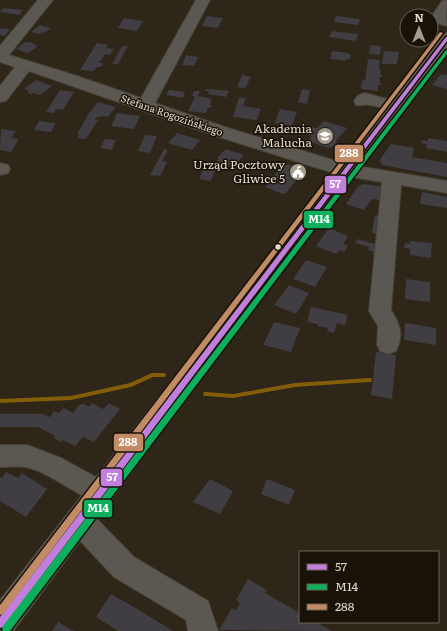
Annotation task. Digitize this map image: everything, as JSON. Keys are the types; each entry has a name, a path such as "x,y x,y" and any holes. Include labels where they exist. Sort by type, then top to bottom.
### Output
{"main road":[{"path":"0,624 447,38"}],"street":[{"path":"0,56 46,0"},
{"path":"144,105 149,99 203,0"},
{"path":"447,4 437,19 447,22"},
{"name":"Stefana Rogozińskiego","path":"0,56 261,145 345,170 447,186"},
{"path":"0,97 25,65"},
{"path":"362,101 365,98 395,107"},
{"path":"388,345 389,325 380,311 392,177"},
{"path":"0,456 27,456 52,466 101,493"},
{"path":"80,521 124,567 198,611 203,631"}],"building":[{"path":"3,8 23,10 19,15 0,12"},
{"path":"207,16 223,18 218,28 202,26"},
{"path":"336,16 360,19 358,25 334,22"},
{"path":"124,18 143,21 137,31 118,28"},
{"path":"40,25 51,28 45,33 42,32 40,34 31,32"},
{"path":"0,28 10,29 5,36 0,35"},
{"path":"332,31 358,34 356,41 329,37"},
{"path":"25,42 35,43 33,44 38,46 28,53 16,49"},
{"path":"97,43 108,45 106,48 114,49 110,55 105,54 99,63 103,63 101,67 97,67 94,71 80,70"},
{"path":"370,45 381,46 380,55 369,54"},
{"path":"122,46 128,46 118,64 112,64"},
{"path":"332,51 349,53 348,54 351,55 350,59 347,59 346,61 330,59"},
{"path":"384,51 399,52 397,64 382,64"},
{"path":"186,55 198,57 194,66 182,65"},
{"path":"368,59 380,60 379,69 381,69 380,74 382,77 380,77 379,82 381,85 378,85 378,91 361,89 362,80 365,81"},
{"path":"441,74 447,75 447,89 432,85"},
{"path":"242,75 251,77 245,88 237,87"},
{"path":"36,80 52,86 40,95 27,93 29,91 24,89"},
{"path":"206,89 229,91 226,97 208,94 209,91 205,91"},
{"path":"302,89 310,90 307,104 298,102"},
{"path":"60,90 74,92 63,110 56,109 54,113 46,112"},
{"path":"169,90 185,92 183,98 166,95"},
{"path":"194,91 200,91 198,96 212,99 210,105 212,105 211,108 208,107 206,113 188,111 195,97 192,96"},
{"path":"239,97 246,98 243,106 261,109 257,120 233,117"},
{"path":"98,102 116,107 108,117 101,116 95,119 98,120 86,139 77,138 79,135 77,134 89,113"},
{"path":"280,109 297,112 292,126 275,123"},
{"path":"117,113 140,116 134,129 111,126"},
{"path":"39,121 56,123 51,132 34,130"},
{"path":"324,121 347,128 333,147 328,148 308,141 312,136 306,134 312,127 317,128"},
{"path":"1,129 16,131 11,138 19,139 11,152 0,150"},
{"path":"177,133 200,140 192,150 168,143"},
{"path":"145,135 157,136 150,153 138,151"},
{"path":"428,138 447,141 447,152 426,148 427,144 421,143 422,140 428,141"},
{"path":"105,139 116,140 112,150 100,148"},
{"path":"391,144 414,148 412,157 447,163 447,177 382,165 379,161"},
{"path":"164,149 168,150 162,161 167,162 160,176 150,175"},
{"path":"226,149 244,155 234,167 216,161"},
{"path":"284,164 292,165 291,166 300,169 302,173 286,193 283,194 265,187"},
{"path":"203,169 215,171 211,181 199,179"},
{"path":"364,184 386,187 384,201 372,199 364,210 346,204 358,186"},
{"path":"422,192 447,197 447,208 420,204"},
{"path":"375,215 382,216 380,234 372,233"},
{"path":"329,228 348,236 343,244 348,246 344,252 339,250 336,254 316,246"},
{"path":"357,239 379,245 378,256 373,255 373,251 368,250 369,247 355,243"},
{"path":"410,241 432,243 431,258 410,255 410,249 404,248 405,243 410,244"},
{"path":"306,260 327,267 315,287 293,279"},
{"path":"406,279 430,282 430,302 405,299"},
{"path":"289,285 309,293 296,314 274,305"},
{"path":"311,307 348,315 345,325 337,323 334,333 327,331 328,328 307,322"},
{"path":"274,322 300,328 291,352 263,345"},
{"path":"405,323 436,328 436,345 404,340"},
{"path":"376,352 396,355 392,399 371,395"},
{"path":"92,403 103,409 109,403 120,409 94,442 83,437 75,446 63,440 61,442 54,438 55,436 38,427 0,427 0,414 43,414 50,417 54,411 59,413 64,408 73,413 79,405 84,404 89,407"},
{"path":"6,472 18,478 22,473 47,489 26,517 0,501 0,477 2,478"},
{"path":"210,479 233,491 220,514 193,502"},
{"path":"267,479 295,490 289,505 261,494"},
{"path":"248,579 267,590 265,593 299,612 299,623 318,623 332,631 219,630 232,608 236,610 240,603 236,600"},
{"path":"111,594 173,631 118,631 96,617"},
{"path":"58,622 74,631 52,631"}],"waterway":[{"path":"0,401 71,398 131,385 152,375 163,375"},
{"path":"206,394 233,396 295,385 369,380"}],"transit line":[{"name":"288","path":"0,611 441,33"},
{"name":"57","path":"0,624 447,38"},
{"name":"M14","path":"6,629 447,51"}],"place":[{"name":"Akademia Malucha","path":"325,136"},
{"name":"Urząd Pocztowy Gliwice 5","path":"298,172"}]}
